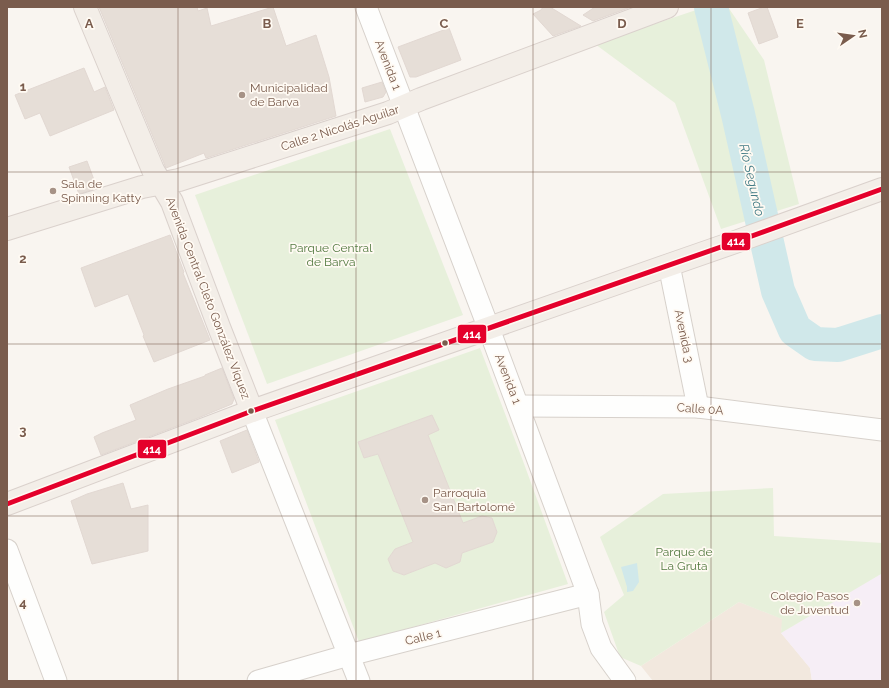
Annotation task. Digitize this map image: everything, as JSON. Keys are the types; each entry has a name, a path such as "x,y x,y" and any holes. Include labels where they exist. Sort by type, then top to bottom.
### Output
{"main road":[{"name":"Avenida Central Cleto González Víquez","path":"86,7 153,170 172,202 252,411"},
{"name":"Calle 2 Nicolás Aguilar","path":"7,229 142,186 179,180 388,113 421,99 667,7"},
{"path":"7,504 252,411 782,226 882,189"}],"street":[{"name":"Avenida 1","path":"366,7 588,594 592,624 601,648 625,681"},
{"name":"Avenida 3","path":"669,265 698,407"},
{"name":"Calle 0A","path":"518,406 698,407 882,430"},
{"name":"Avenida Central Cleto González Víquez","path":"252,411 359,681"},
{"path":"7,550 56,681"},
{"name":"Calle 1","path":"258,681 588,594"}],"shaded area":[{"name":"Colegio Pasos de Juventud","path":"882,573 882,681 812,681 810,668 781,633"},
{"path":"739,602 783,619 781,633 810,668 812,681 653,681 641,666"}],"green space":[{"path":"705,7 728,7 764,60 799,204 721,229 675,103 595,44"},
{"name":"Parque Central de Barva","path":"390,129 463,315 267,384 195,195"},
{"path":"480,348 568,584 359,642 275,420","holes":["432,415 428,435 463,523 482,516 492,518 497,531 493,542 462,553 460,562 446,568 435,563 404,575 393,571 388,559 395,549 413,542 378,454 364,458 358,442"]},
{"name":"Parque de La Gruta","path":"773,488 774,536 882,543 881,574 781,633 782,619 739,602 641,666 620,657 604,612 624,595 600,537 663,494"}],"water":[{"path":"637,563 639,582 633,591 627,592 621,567"}],"building":[{"name":"Municipalidad de Barva","path":"99,7 197,7 198,11 207,8 211,26 273,7 286,46 316,35 329,77 336,116 206,158 204,153 166,168"},
{"path":"543,7 550,7 581,26 553,36 533,14 541,10"},
{"path":"595,7 631,7 593,21 583,15"},
{"path":"767,7 778,37 759,44 748,13"},
{"path":"449,28 461,60 416,77 410,77 398,47"},
{"path":"84,68 94,92 105,87 114,110 50,136 40,113 25,119 15,95"},
{"path":"382,82 386,92 383,97 365,102 362,88"},
{"path":"87,161 97,188 79,194 69,167"},
{"path":"170,235 184,272 183,273 210,340 154,362 128,294 95,307 81,268"},
{"path":"222,368 234,399 232,404 101,455 94,437 136,420 130,405"},
{"name":"Parroquia San Bartolomé","path":"432,415 439,430 428,435 463,523 482,516 492,518 497,532 493,542 462,553 460,562 446,568 435,563 404,575 393,571 388,559 395,549 413,542 378,454 364,458 358,442"},
{"path":"247,430 259,462 232,473 220,441"},
{"path":"123,483 131,509 148,505 148,551 92,564 71,501 87,494"}],"waterway":[{"name":"Río Segundo","path":"711,7 738,114 778,291 795,330 815,344 838,345 882,331"}],"transit line":[{"name":"414","path":"7,504 252,411 882,189"}],"place":[{"name":"Municipalidad de Barva","path":"242,95"},
{"name":"Sala de Spinning Katty","path":"53,191"},
{"name":"Parroquia San Bartolomé","path":"425,500"},
{"name":"Colegio Pasos de Juventud","path":"857,603"}]}
